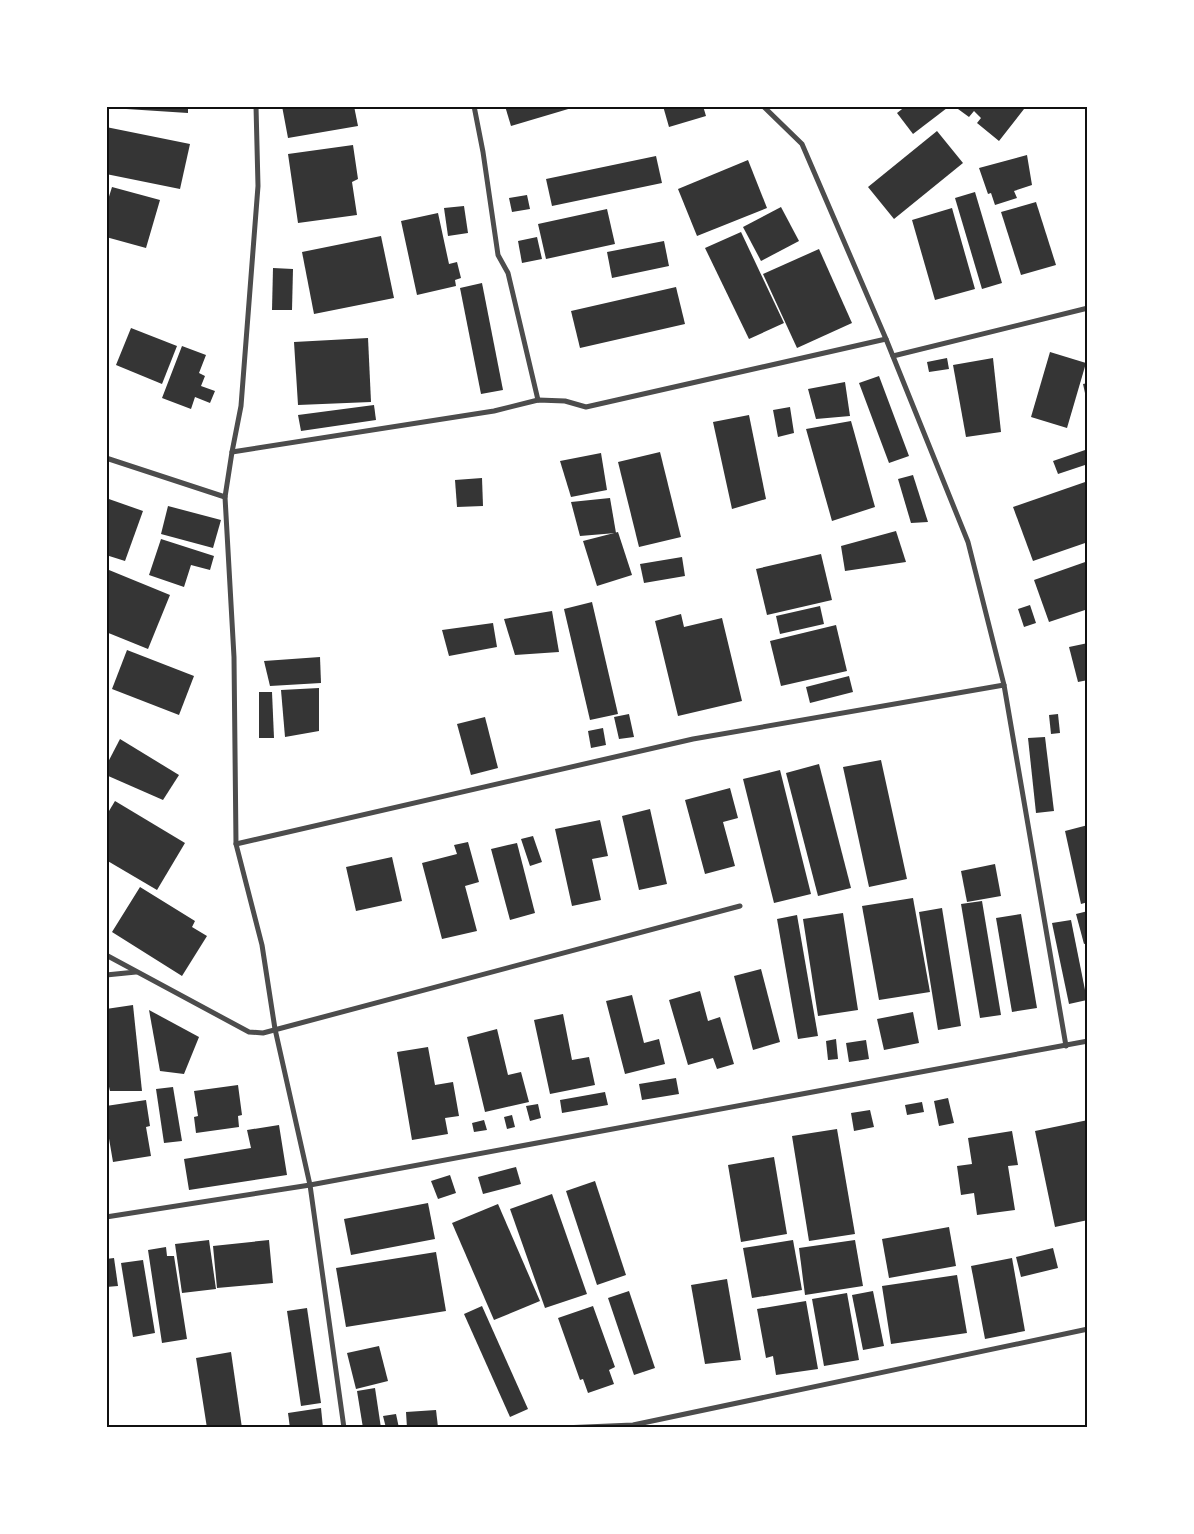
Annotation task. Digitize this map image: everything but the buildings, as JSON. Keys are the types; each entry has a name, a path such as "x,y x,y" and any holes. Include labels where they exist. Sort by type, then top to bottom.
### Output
{"street":[{"path":"256,106 258,186 241,406 225,497 234,656 236,844 262,945 275,1029 310,1185 344,1428"},
{"path":"474,106 483,152 498,255 508,272 538,400"},
{"path":"763,106 802,144 886,339 968,542 1004,685 1066,1046"},
{"path":"893,356 1088,308"},
{"path":"232,452 494,411 538,400 565,401 586,407 886,339"},
{"path":"106,458 225,497"},
{"path":"236,844 693,739 1004,685"},
{"path":"106,955 249,1032 263,1033 740,906"},
{"path":"106,975 137,972"},
{"path":"106,1217 310,1185 1066,1046 1088,1040"},
{"path":"562,1428 633,1426 1088,1328"}]}
